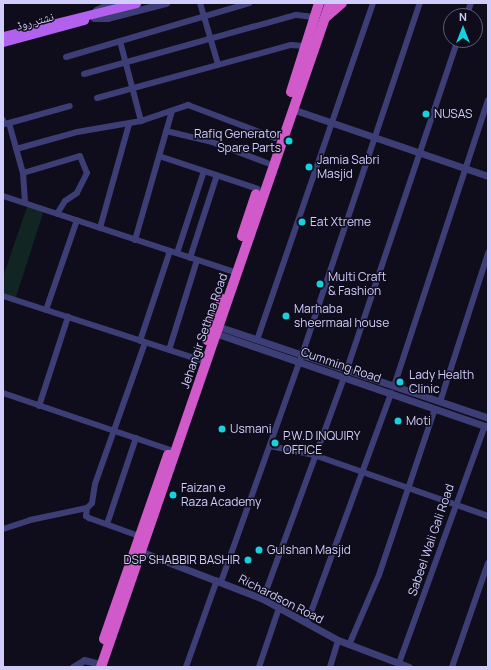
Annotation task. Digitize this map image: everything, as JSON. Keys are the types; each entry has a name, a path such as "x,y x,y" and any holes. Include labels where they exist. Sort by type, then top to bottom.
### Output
{"highway":[{"name":"Jehangir Sethna Road","path":"97,666 139,536 200,360 214,329 292,109 320,18 319,3"},
{"name":"Jehangir Sethna Road","path":"97,666 142,552 214,329 231,271 305,46 330,3"},
{"path":"320,18 342,3"}],"main road":[{"name":"نشتر روڈ","path":"3,42 94,16 115,5 136,3"},
{"name":"نشتر روڈ","path":"3,36 94,16"}],"street":[{"name":"نشتر روڈ","path":"94,16 166,3"},
{"path":"200,3 209,39 218,64"},
{"path":"66,57 204,18 249,3"},
{"path":"256,340 373,3"},
{"path":"186,667 270,446 420,3"},
{"path":"84,74 296,15 320,18"},
{"path":"120,41 141,121"},
{"path":"97,98 292,45 305,46"},
{"path":"263,599 314,455 347,369 455,48"},
{"path":"307,623 392,390 488,100"},
{"path":"16,149 77,132 141,121 188,105 275,138"},
{"path":"25,203 23,173 16,149 5,123 70,106"},
{"path":"292,109 488,176"},
{"path":"135,240 172,110"},
{"path":"100,228 129,124"},
{"path":"166,131 212,142 267,163"},
{"path":"23,173 80,156 87,174 77,193 65,201 57,214"},
{"path":"159,156 258,189"},
{"path":"177,254 204,171"},
{"path":"190,258 217,175"},
{"path":"3,196 231,271"},
{"path":"46,310 77,220"},
{"path":"3,528 30,520 87,508 92,503 94,484 112,434 115,431 170,251"},
{"path":"440,402 488,253"},
{"path":"169,350 197,260"},
{"path":"3,296 200,360"},
{"path":"39,406 68,317"},
{"name":"Cumming Road","path":"214,329 256,340 301,358 343,378 440,402 488,418"},
{"name":"Cumming Road","path":"214,329 301,358 347,369 435,409 486,426"},
{"path":"3,393 170,450"},
{"path":"349,645 379,575 435,409"},
{"path":"486,426 488,418"},
{"name":"Sabeel Wali Gali Road","path":"403,665 456,505 486,426"},
{"path":"107,524 136,438"},
{"path":"270,446 314,455 488,516"},
{"path":"87,508 86,516 139,536"},
{"name":"Richardson Road","path":"142,552 263,599 338,640 403,665"},
{"path":"452,667 488,563"},
{"path":"259,667 279,608"},
{"path":"330,667 338,640"},
{"path":"73,667 84,660 97,666"}],"green space":[{"path":"28,204 44,210 15,300 3,296 3,277"}],"place":[{"name":"NUSAS","path":"426,114"},
{"name":"Rafiq Generator Spare Parts","path":"289,141"},
{"name":"Jamia Sabri Masjid","path":"309,167"},
{"name":"Eat Xtreme","path":"302,222"},
{"name":"Multi Craft & Fashion","path":"320,284"},
{"name":"Marhaba sheermaal house","path":"286,316"},
{"name":"Lady Health Clinic","path":"400,382"},
{"name":"Moti","path":"398,421"},
{"name":"Usmani","path":"222,429"},
{"name":"P.W.D INQUIRY OFFICE","path":"275,443"},
{"name":"Faizan e Raza Academy","path":"173,495"},
{"name":"Gulshan Masjid","path":"259,550"},
{"name":"DSP SHABBIR BASHIR","path":"248,560"}]}
